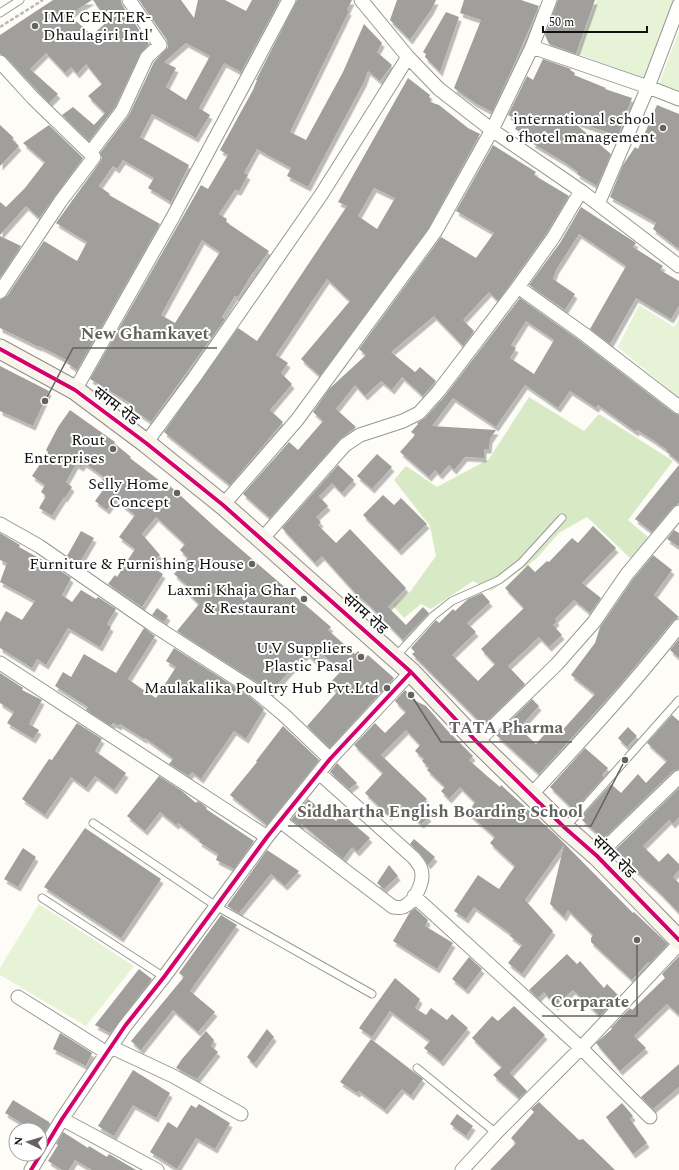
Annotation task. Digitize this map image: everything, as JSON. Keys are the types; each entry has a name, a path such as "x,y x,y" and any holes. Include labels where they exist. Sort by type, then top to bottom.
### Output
{"street":[{"path":"90,153 122,111 147,57 160,45 129,0"},
{"path":"75,390 173,217 289,0"},
{"path":"361,0 408,57 439,89 492,130 581,191 679,266"},
{"path":"223,505 298,420 430,239 492,130 532,47 550,0"},
{"path":"598,204 648,87 679,5"},
{"path":"532,47 679,99"},
{"path":"146,443 194,378 321,195 408,57"},
{"path":"0,62 32,98 94,157 60,202 0,292"},
{"path":"262,540 346,445 360,435 404,421 419,413 438,392 518,287 553,238 581,191"},
{"path":"518,287 584,334 679,407"},
{"name":"संगम रोड","path":"0,349 75,390 146,443 223,505 411,672 477,742 565,828 597,856 679,940"},
{"path":"477,742 557,664 589,628 627,574 679,512"},
{"path":"0,524 10,528 39,546 153,625 254,690 284,715 330,759"},
{"path":"531,795 597,724 679,626"},
{"path":"0,663 266,837"},
{"path":"31,1170 62,1119 125,1026 164,977 266,837 330,759 411,672"},
{"path":"280,821 393,907 402,907 414,896 420,887 423,877 421,867 414,858 319,773"},
{"path":"597,856 679,778"},
{"path":"414,896 581,1048 650,1116"},
{"path":"462,1170 496,1133 581,1048 679,944"},
{"path":"18,997 109,1050 173,1076 241,1114"},
{"path":"62,1119 157,1170"}],"lane":[{"path":"0,12 20,0"},
{"path":"395,657 433,616 452,601 499,580 521,563 562,518"},
{"path":"565,828 679,700"},
{"path":"93,823 216,906 372,994"},
{"path":"42,898 164,977"},
{"path":"417,1068 496,1133"}],"path":[{"path":"0,27 43,0"}],"green space":[{"path":"597,0 673,0 644,79 578,54"},
{"path":"679,31 679,92 659,84"},
{"path":"639,305 674,327 679,319 679,398 618,347"},
{"path":"529,397 584,431 599,414 673,461 628,520 650,539 631,559 587,517 559,533 536,559 491,591 473,581 431,609 421,604 404,618 393,606 410,592 436,556 430,526 394,480 406,466 437,487 489,459"},
{"path":"39,904 134,966 86,1026 0,975 0,968"}],"building":[{"path":"53,0 92,0 69,15 92,35 108,21 93,0 121,0 122,5 149,44 140,54 115,107 89,141 62,115 73,107 94,125 105,113 88,96 102,84 86,64 77,74 71,67 65,73 46,53 30,69 58,94 49,103 6,57 0,54 0,35"},
{"path":"139,0 181,0 194,18 198,0 225,0 246,11 252,0 280,0 241,72 224,63 199,108 210,115 196,138 152,114 140,137 189,165 171,202 148,188 154,178 123,160 117,169 113,166 99,186 110,194 109,195 160,224 77,370 67,363 68,361 0,328 0,300 7,296 44,241 77,261 87,242 56,223 100,162 102,158 100,153 129,115 154,62 168,47 167,40","holes":["186,43 210,56 186,100 166,87 176,68 164,62"]},
{"path":"297,0 352,0 347,10 349,11 290,132 306,140 343,72 364,24 382,43 377,52 392,65 380,81 368,71 364,82 308,187 287,176 291,168 257,149 244,173 248,175 239,191 235,190 219,214 227,219 226,222 269,251 253,272 238,297 235,296 222,317 225,319 151,422 128,406 130,403 90,379 201,185 208,189 228,155 220,150 253,90 256,80","holes":["202,240 220,252 175,323 161,315"]},
{"path":"397,0 436,0 431,10 410,40 390,20"},
{"path":"464,0 521,0 539,6 492,112 475,103 454,88 481,20 460,13"},
{"path":"558,0 595,0 576,54 549,44 545,35"},
{"path":"446,12 459,17 440,72 425,57 426,54 423,52"},
{"path":"543,59 571,69 570,70 575,73 574,75 606,88 605,89 632,98 618,136 571,120 611,154 597,186 577,174 578,172 564,162 532,143 534,141 515,129 519,121 508,115 527,76 533,80"},
{"path":"408,78 430,95 430,102 439,105 468,128 480,134 428,229 320,376 301,359 350,301 327,279 276,355 288,363 281,373 292,384 270,410 283,422 230,485 164,432 238,328 257,341 347,206 338,202","holes":["374,188 395,198 377,229 358,216"]},
{"path":"657,105 679,114 679,249 653,229 656,223 610,197 623,165 635,147 638,149"},
{"path":"0,125 14,138 12,139 19,146 0,166"},
{"path":"49,125 83,158 39,218 26,206 0,235 0,202 6,207 25,188 45,162 23,143"},
{"path":"493,145 536,172 534,175 569,196 546,234 498,301 489,292 463,320 474,331 463,346 434,316 391,352 415,372 420,367 436,381 423,396 402,377 392,390 381,381 365,396 355,385 336,409 356,427 339,440 270,518 243,494 289,442 298,450 323,421 313,412 329,389 366,355 359,349 441,237 476,258 494,233 456,211"},
{"path":"581,207 636,243 633,247 663,266 660,270 679,281 679,306 671,319 636,298 610,344 590,329 626,266 579,234 556,270 553,279 575,294 565,310 529,285 560,243"},
{"path":"0,236 21,246 0,278"},
{"path":"520,298 579,340 674,413 679,415 679,462 666,451 667,450 653,440 637,430 636,432 598,405 596,408 570,391 558,408 525,385 496,427 453,398 432,426 496,430 490,439 489,449 484,449 484,458 465,457 454,470 449,465 440,475 435,470 429,477 400,452 415,435 411,432 418,424 417,423 425,418 444,397","holes":["526,321 554,340 534,374 510,358 516,348 511,345"]},
{"path":"0,366 49,391 33,426 0,411"},
{"path":"70,410 115,442 114,443 131,457 130,458 169,488 170,486 331,627 328,630 355,654 358,651 365,658 368,655 394,678 330,748 307,726 337,692 329,684 341,671 322,654 316,662 307,654 304,657 303,656 270,693 258,683 177,631 199,604 188,593 191,589 174,574 188,558 180,550 185,544 156,517 142,534 160,555 149,565 163,574 142,607 108,584 115,575 117,577 135,549 119,537 135,515 115,499 107,510 95,501 106,486 101,481 104,477 84,463 81,467 76,464 66,482 72,487 52,516 39,508 46,496 41,492 45,485 32,476 48,452 46,450 58,427"},
{"path":"377,454 392,467 372,489 357,476"},
{"path":"338,465 354,480 342,493 332,483 319,496 328,506 316,517 321,522 318,525 336,543 350,529 406,588 388,607 406,625 423,607 429,613 403,640 367,603 358,596 322,556 315,563 282,528"},
{"path":"679,465 679,503 673,507 652,532 635,519"},
{"path":"383,495 394,505 401,498 427,524 399,551 363,515"},
{"path":"593,526 616,548 582,583 601,598 590,613 574,600 555,619 557,621 553,625 562,635 549,647 539,637 508,666 525,684 483,725 412,654 415,652 411,648 436,620 439,623 453,609 455,611 468,599 482,593 490,602 467,623 476,632 452,655 478,681 495,664 481,649 524,608 505,588 528,565 535,572 547,561 549,562 572,538 578,543"},
{"path":"674,530 679,533 679,547 667,539"},
{"path":"81,531 94,538 79,564 67,556"},
{"path":"0,533 20,545 19,547 55,567 71,578 62,595 72,602 81,590 96,599 98,597 116,609 107,624 111,627 100,647 68,628 46,665 37,659 32,668 0,648 0,622 6,611 22,620 35,601 0,582 7,563 0,560"},
{"path":"653,555 672,570 654,595 679,617 673,621 619,686 539,774 496,735 532,699 539,706 519,728 536,744 551,727 559,734 595,694 571,675 595,643 600,627 633,579"},
{"path":"157,608 168,616 164,622 152,615"},
{"path":"144,628 155,636 128,679 142,689 156,698 176,667 166,661 174,648 249,696 264,709 246,739 234,731 201,779 192,772 189,776 169,764 173,759 145,738 144,739 120,724 119,726 113,723 111,726 86,710 88,707 55,686 63,672 71,677 84,654 116,673"},
{"path":"679,639 679,658 670,650"},
{"path":"0,673 23,688 22,690 42,700 29,724 39,730 33,739 7,723 14,712 0,703"},
{"path":"405,690 416,701 426,706 473,756 469,760 500,787 501,785 557,836 633,913 634,912 668,944 650,963 648,962 632,980 591,942 593,935 568,910 564,917 550,904 564,845 525,900 553,931 522,974 508,963 522,945 510,936 511,934 474,907 466,919 454,911 478,875 499,889 515,866 490,843 495,837 468,813 475,802 460,787 449,799 441,791 445,787 427,770 429,768 422,761 424,759 415,751 420,745 406,730 381,755 427,799 419,807 429,817 421,824 400,804 389,816 365,793 383,773 354,745 375,723 385,733 406,712 395,701"},
{"path":"672,715 679,721 679,769 673,771 603,839 582,820 583,819 581,817 611,784 621,793 638,774 646,783 667,761 647,743"},
{"path":"77,723 102,739 95,751 126,773 114,790 95,776 86,788 71,777 45,815 22,799 49,759 52,760"},
{"path":"283,726 319,760 267,825 230,795 257,762 256,761"},
{"path":"628,727 637,736 627,747 618,738"},
{"path":"585,748 608,768 602,775 604,777 574,810 550,787"},
{"path":"337,763 357,783 349,789 330,772"},
{"path":"159,776 182,791 196,803 197,801 201,803 207,808 206,809 254,841 234,869 216,860 218,854 199,842 200,840 178,823 176,825 160,812 145,831 127,816"},
{"path":"679,788 679,817 673,824 669,820 643,846 659,862 668,853 679,864 679,870 673,877 679,883 679,913 659,892 614,851"},
{"path":"308,799 336,821 342,814 370,838 357,852 352,847 343,859 302,824 300,826 291,820"},
{"path":"85,828 161,879 121,938 44,887"},
{"path":"414,839 435,857 428,865 420,853 410,844"},
{"path":"23,848 36,857 18,887 4,879"},
{"path":"267,850 299,871 285,886 271,874 239,913 227,906"},
{"path":"389,865 398,876 384,889 377,883"},
{"path":"415,908 428,920 425,926 453,943 437,969 393,941 410,912"},
{"path":"221,915 237,925 190,991 215,1012 198,1032 173,1010 141,1050 131,1041 184,977 179,973"},
{"path":"567,954 577,964 580,961 604,988 607,984 619,996 600,1016 573,990 555,1006 544,992 538,998 529,990"},
{"path":"679,956 679,1015 667,1004 634,1036 646,1048 620,1071 596,1043 612,1029 611,1028 630,1008 632,1010 665,978 662,974"},
{"path":"469,957 482,969 466,990 452,979"},
{"path":"139,969 152,979 112,1031 110,1033 95,1025"},
{"path":"395,978 420,999 415,1008 426,1015 431,1008 447,1020 452,1014 468,1028 441,1062 424,1048 430,1041 390,1011 372,1037 359,1028"},
{"path":"514,1006 545,1035 510,1073 527,1091 519,1098 493,1075 502,1067 472,1038 492,1016 498,1021"},
{"path":"267,1029 274,1037 254,1064 247,1057"},
{"path":"206,1031 214,1040 211,1046 218,1052 197,1079 176,1068"},
{"path":"60,1033 92,1053 86,1066 53,1049"},
{"path":"371,1039 423,1079 411,1096 402,1089 385,1110 359,1091 357,1093 340,1082"},
{"path":"679,1064 679,1087 653,1109 641,1097"},
{"path":"133,1070 170,1093 156,1118 133,1105 114,1136 98,1126"},
{"path":"13,1100 49,1122 50,1124 48,1127 48,1122 20,1122 5,1113"},
{"path":"539,1102 579,1140 583,1139 615,1170 490,1170 516,1143 511,1138 534,1112 531,1109"},
{"path":"622,1103 633,1116 630,1119 647,1143 633,1154 606,1117"},
{"path":"199,1104 230,1123 215,1149 196,1138 177,1169 150,1152 168,1122 177,1128 191,1105 196,1108"},
{"path":"457,1114 473,1126 466,1136 450,1124"},
{"path":"63,1132 88,1148 89,1146 107,1157 109,1154 136,1170 92,1170 75,1160 69,1170 62,1170 48,1161 58,1145 56,1144"}],"cycle path":[{"path":"0,349 75,390 146,443 223,505 411,672 477,742 565,828 597,856 679,940"},
{"path":"31,1170 62,1119 125,1026 164,977 267,837 330,759 411,672"}],"place":[{"name":"IME CENTER- Dhaulagiri Intl'","path":"35,26"},
{"name":"international school o fhotel management","path":"663,128"},
{"name":"New Ghamkavet","path":"45,401"},
{"name":"Rout Enterprises","path":"113,449"},
{"name":"Selly Home Concept","path":"177,493"},
{"name":"Furniture & Furnishing House","path":"252,564"},
{"name":"Laxmi Khaja Ghar & Restaurant","path":"304,599"},
{"name":"U.V Suppliers Plastic Pasal","path":"361,657"},
{"name":"Maulakalika Poultry Hub Pvt.Ltd","path":"387,688"},
{"name":"TATA Pharma","path":"411,695"},
{"name":"Siddhartha English Boarding School","path":"625,760"},
{"name":"Corparate","path":"637,940"}]}
